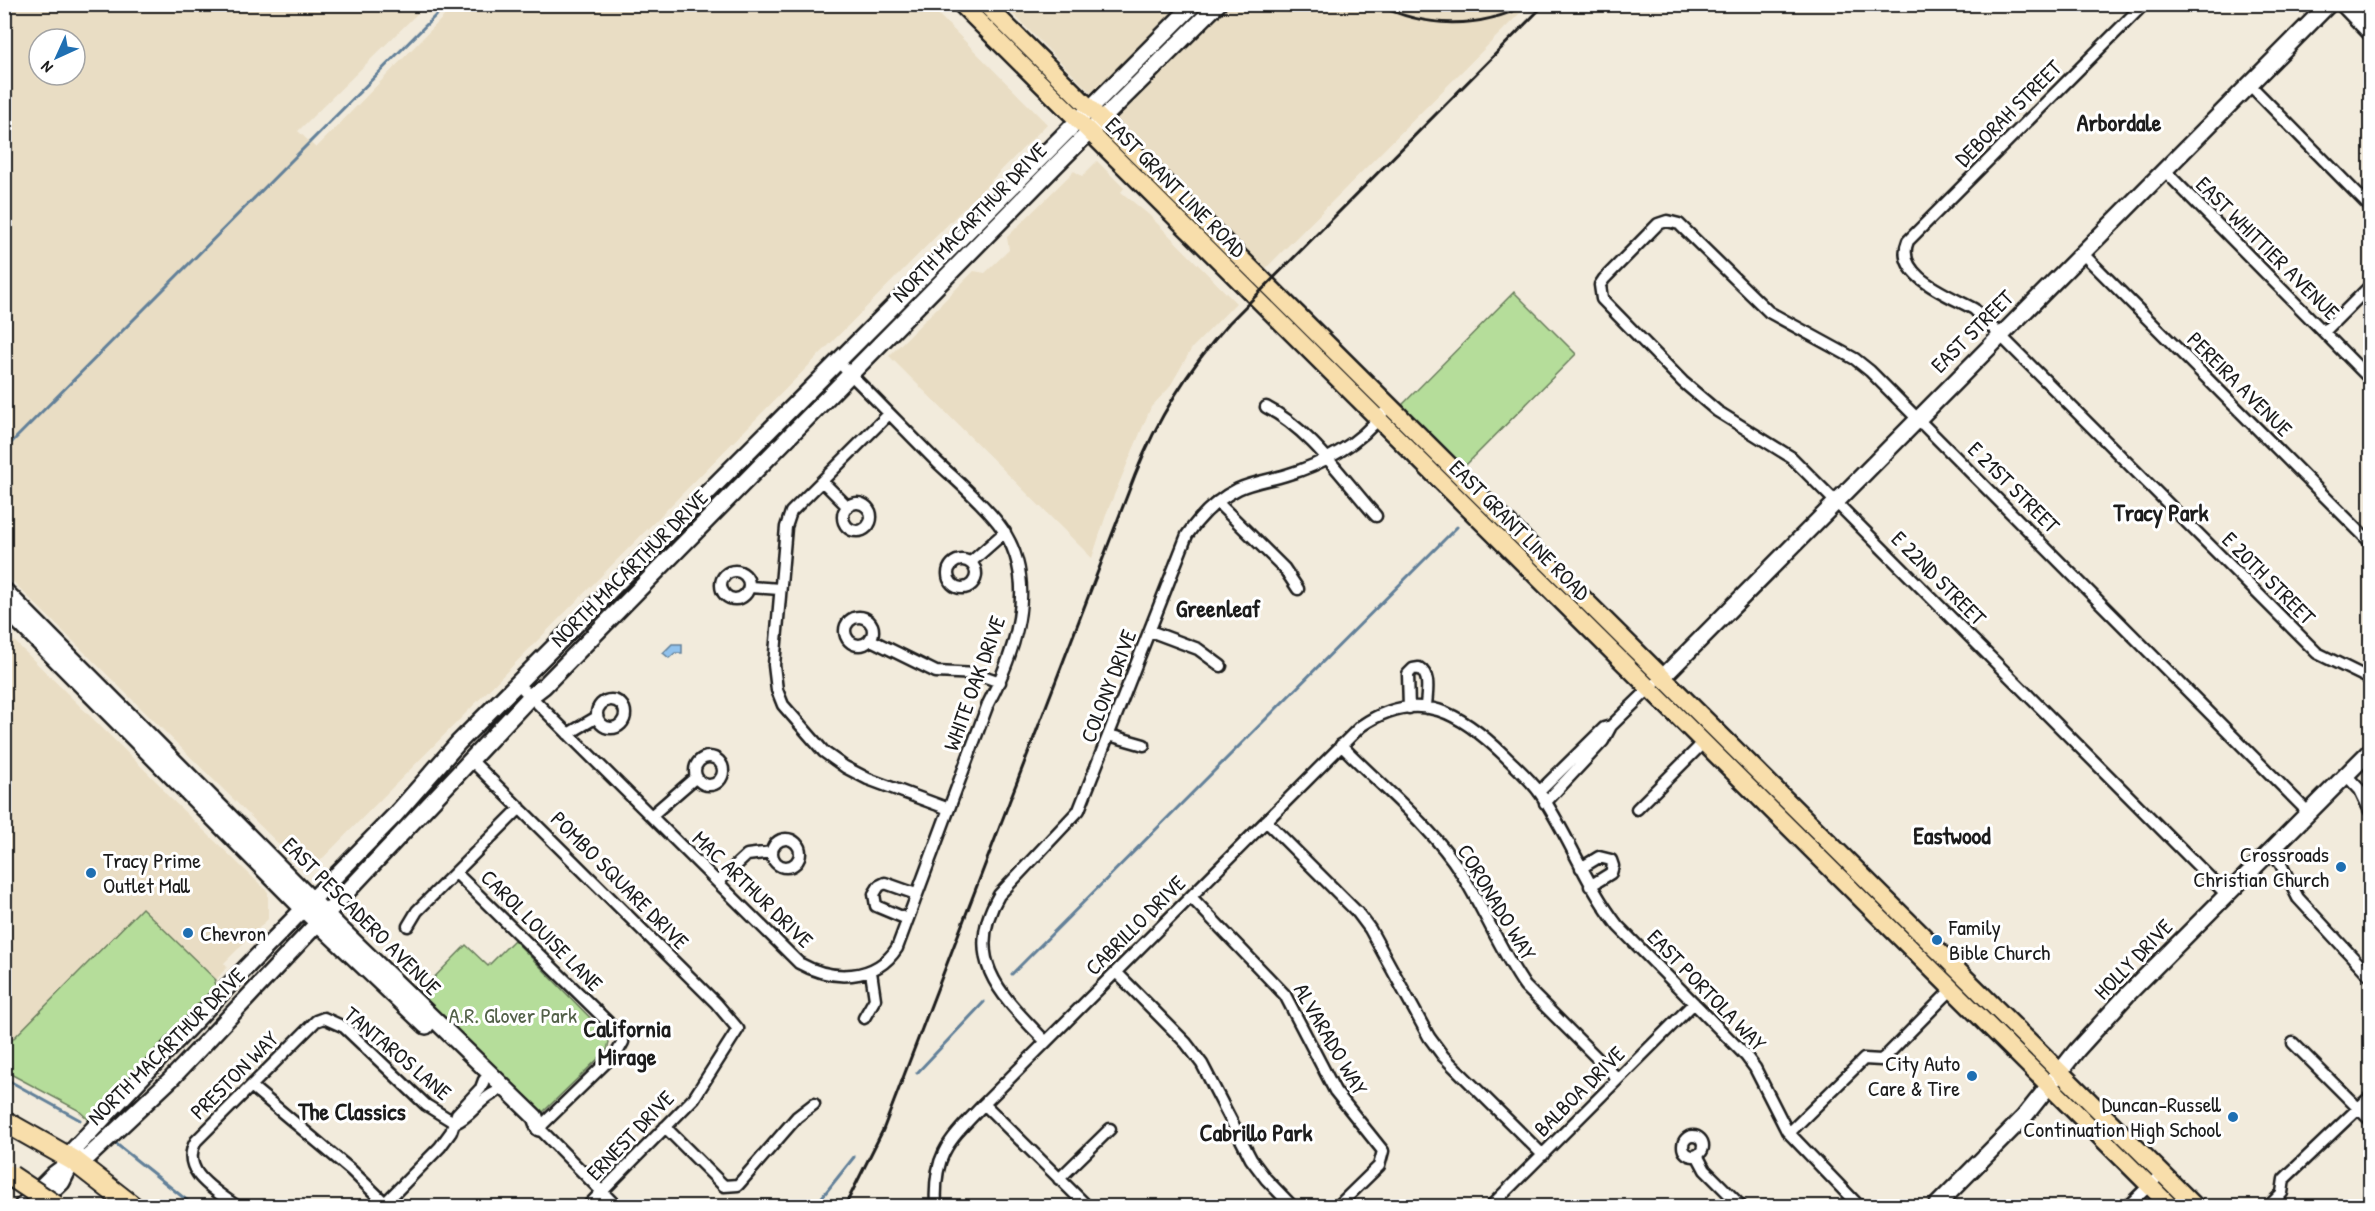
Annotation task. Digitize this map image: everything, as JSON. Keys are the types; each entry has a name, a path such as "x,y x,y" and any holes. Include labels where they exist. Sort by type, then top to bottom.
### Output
{"highway":[{"path":"4,1121 73,1160 132,1206"},
{"path":"8,1173 56,1206"}],"main road":[{"name":"EAST GRANT LINE ROAD","path":"961,4 1702,744 2170,1206"},
{"name":"EAST GRANT LINE ROAD","path":"985,4 2195,1206"},
{"name":"NORTH MACARTHUR DRIVE","path":"37,1206 62,1182 73,1160 74,1149 395,815 458,743 837,361 1095,114 1194,4"},
{"name":"NORTH MACARTHUR DRIVE","path":"1095,114 1218,4"},
{"name":"EAST STREET","path":"1663,677 2329,4"},
{"path":"2343,4 2370,32"},
{"name":"NORTH MACARTHUR DRIVE","path":"22,1206 54,1174 73,1160 87,1158 171,1079 531,696 851,375 1083,126"},
{"name":"EAST PESCADERO AVENUE","path":"4,590 322,919 528,1124 539,1128"},
{"name":"EAST PESCADERO AVENUE","path":"4,607 308,904"},
{"name":"HOLLY DRIVE","path":"1936,1206 2024,1117 2059,1072 2127,995 2370,751"},
{"name":"EAST PESCADERO AVENUE","path":"322,919 535,1117 539,1128"}],"street":[{"name":"DEBORAH STREET","path":"1905,252 1908,241 2144,4"},
{"path":"2250,85 2370,207"},
{"name":"EAST WHITTIER AVENUE","path":"2164,170 2370,379"},
{"name":"E 21ST STREET","path":"1610,306 1600,292 1604,279 1658,224 1667,221 1679,224 1769,312 1854,359 1918,418 2308,813"},
{"name":"E 20TH STREET","path":"1905,252 1908,264 1927,284 1974,309 2317,653 2370,679"},
{"name":"PEREIRA AVENUE","path":"2082,253 2370,542"},
{"path":"2324,332 2370,286"},
{"name":"E 22ND STREET","path":"1610,306 1708,404 1791,457 2227,895"},
{"name":"WHITE OAK DRIVE","path":"837,361 997,521 1005,532 1017,558 1021,583 1021,608 1017,630 1000,682 988,704 897,948 888,962 871,972"},
{"name":"COLONY DRIVE","path":"1046,1042 1008,1003 994,983 986,964 986,928 991,909 999,895 1079,810 1187,535 1217,501 1239,489 1288,475 1348,447 1377,420 1388,405"},
{"path":"1266,407 1283,416 1325,458 1376,516"},
{"path":"889,414 791,512 786,527 774,675 777,690 793,719 824,752 845,767 868,779 949,809"},
{"path":"822,481 847,506"},
{"path":"1217,501 1284,568 1298,589"},
{"path":"971,562 1005,532"},
{"path":"750,586 780,589"},
{"path":"1150,631 1198,650 1221,666"},
{"path":"871,639 936,672 976,674 1000,682"},
{"path":"1409,708 1408,674 1413,669 1419,668 1425,671 1427,678 1426,708"},
{"name":"EAST STREET","path":"1611,726 1663,677"},
{"name":"MAC ARTHUR DRIVE","path":"517,683 799,963 814,972 831,975 871,972"},
{"name":"CABRILLO DRIVE","path":"936,1206 935,1178 944,1151 956,1133 984,1104 1341,746 1374,717 1390,710 1426,708"},
{"name":"EAST PORTOLA WAY","path":"1426,708 1446,712 1463,719 1481,732 1539,792 1590,886 1618,926 1755,1068 1789,1133 1858,1206"},
{"path":"568,734 597,717"},
{"path":"1539,792 1604,728 1611,726"},
{"path":"1545,803 1603,741 1611,726"},
{"path":"1109,735 1144,745"},
{"path":"1637,809 1702,744"},
{"name":"CORONADO WAY","path":"1341,746 1443,848 1460,871 1513,969 1526,986 1618,1079"},
{"name":"POMBO SQUARE DRIVE","path":"471,760 729,1016 738,1029"},
{"path":"2346,775 2360,790 2370,811"},
{"path":"651,816 696,777"},
{"path":"408,926 417,911 520,808"},
{"path":"1266,821 1358,913 1370,929 1429,1037 1443,1056 1543,1155"},
{"path":"2273,849 2298,898 2370,976"},
{"path":"718,882 747,855 772,852"},
{"path":"1581,868 1599,857 1611,860 1613,866 1611,873 1590,886"},
{"name":"CAROL LOUISE LANE","path":"456,873 618,1032 623,1042 618,1052 539,1128"},
{"path":"907,919 882,911 876,906 874,894 879,886 885,883 916,894"},
{"name":"ALVARADO WAY","path":"1191,897 1285,995 1335,1091 1383,1150 1379,1166 1338,1206"},
{"path":"864,1018 875,999 871,972"},
{"path":"1116,972 1202,1064 1251,1159 1266,1179 1292,1206"},
{"path":"1789,1133 1864,1059 1881,1060 1952,990"},
{"name":"BALBOA DRIVE","path":"1491,1206 1694,1003"},
{"name":"TANTAROS LANE","path":"316,1021 324,1018 344,1027 426,1105 455,1123"},
{"name":"PRESTON WAY","path":"236,1206 199,1176 190,1162 191,1150 196,1141 316,1021"},
{"name":"ERNEST DRIVE","path":"588,1206 694,1098 738,1029"},
{"path":"2292,1043 2370,1120"},
{"path":"251,1086 351,1170 383,1205 440,1147 455,1123 457,1114 481,1088 484,1080"},
{"path":"455,1123 464,1119 488,1095 496,1092"},
{"path":"2269,1206 2282,1193 2284,1179 2370,1096"},
{"path":"665,1127 724,1186 738,1185 797,1117 814,1104"},
{"path":"984,1104 1087,1206"},
{"path":"539,1128 616,1206"},
{"path":"1059,1179 1110,1129"},
{"path":"1697,1155 1705,1170 1741,1206"},
{"path":"2128,1206 2162,1173"}],"shaded area":[{"path":"5,5 426,5 298,131 316,148 455,5 929,5 1047,124 314,867 300,865 5,574"},
{"path":"1004,5 1528,5 1265,269"},
{"path":"1097,161 1124,188 1121,192 1148,214 1236,303 1192,348 1169,388 1151,407 1107,512 1092,558 889,356 974,271 985,273 1009,250 1007,237 1074,171 1082,176"},
{"name":"Tracy Prime Outlet Mall","path":"4,631 162,787 165,793 268,892 268,919 224,963 227,967 216,980 142,909 5,1047"}],"green space":[{"path":"1514,292 1576,354 1462,469 1402,409 1403,404"},
{"path":"142,908 216,980 214,983 217,986 90,1121 78,1110 5,1071 5,1047"},
{"name":"A.R. Glover Park","path":"514,940 610,1038 607,1050 543,1112 539,1113 416,996 466,945 488,966"}],"water":[{"path":"672,644 682,644 682,653 675,653 669,658 663,653"}],"waterway":[{"path":"4,450 447,4"},
{"path":"1012,974 1457,527"},
{"path":"917,1073 984,1002"},
{"path":"4,1078 80,1120"},
{"path":"115,1143 194,1206"},
{"path":"815,1206 854,1157"}],"railway":[{"path":"1376,4 1413,18 1452,23 1490,18 1528,4"},
{"path":"845,1206 883,1130 1135,475 1153,434 1175,395 1187,376 1229,323 1545,4"}],"place":[{"name":"Crossroads Christian Church","path":"2341,867"},
{"name":"Tracy Prime Outlet Mall","path":"91,873"},
{"name":"Chevron","path":"188,933"},
{"name":"Family Bible Church","path":"1937,940"},
{"name":"City Auto Care & Tire","path":"1972,1076"},
{"name":"Duncan-Russell Continuation High School","path":"2233,1117"}],"district":[{"name":"Arbordale","path":"2119,123"},
{"name":"Tracy Park","path":"2161,513"},
{"name":"Greenleaf","path":"1218,609"},
{"name":"Eastwood","path":"1952,836"},
{"name":"California Mirage","path":"627,1043"},
{"name":"The Classics","path":"352,1112"},
{"name":"Cabrillo Park","path":"1256,1133"}]}
